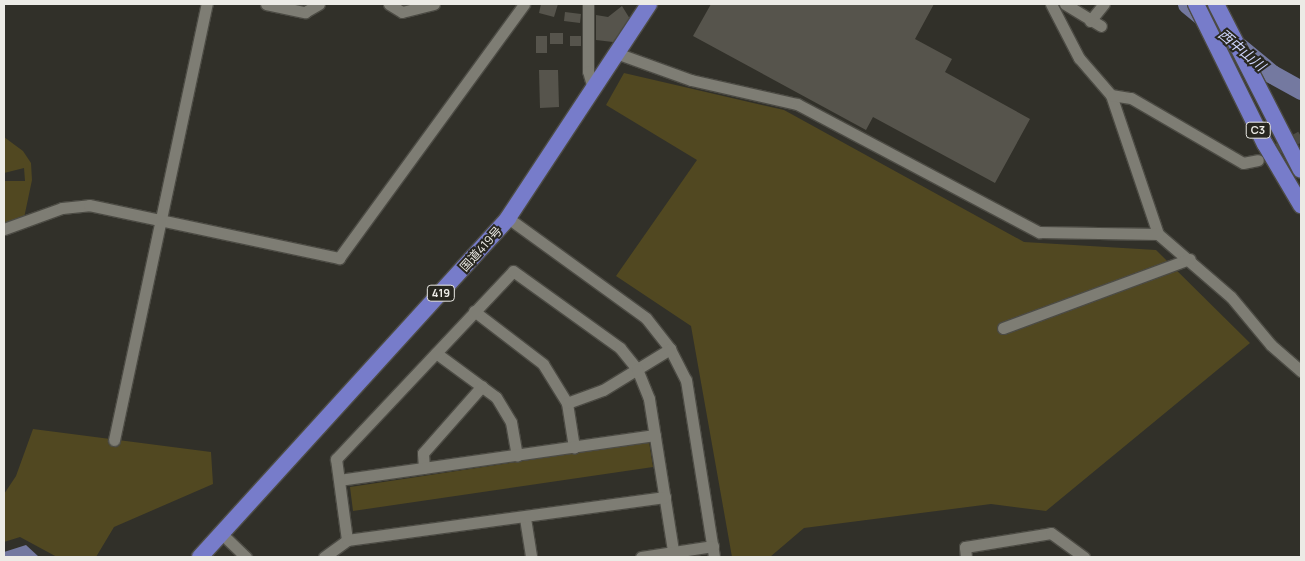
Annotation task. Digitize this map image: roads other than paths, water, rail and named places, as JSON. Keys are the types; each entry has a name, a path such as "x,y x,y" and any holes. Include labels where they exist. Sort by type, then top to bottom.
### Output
{"highway":[{"name":"国道419号","path":"200,557 508,218 649,4"},
{"name":"C3","path":"1196,4 1218,53 1301,205"},
{"name":"C3","path":"1216,4 1253,81 1301,170"}],"street":[{"path":"114,440 163,224 206,4"},
{"path":"266,4 305,12 319,4"},
{"path":"389,4 402,12 434,4"},
{"path":"4,229 74,205 339,258 524,4"},
{"path":"588,4 588,71 593,88"},
{"path":"1051,4 1079,58 1111,95 1158,234 1190,259 1301,371"},
{"path":"1065,4 1096,23 1104,4"},
{"path":"616,53 691,80 798,104 1039,232 1158,234"},
{"path":"1111,95 1131,98 1243,163 1258,160"},
{"path":"508,218 646,318 670,349 686,380 714,552 641,557"},
{"path":"1003,328 1190,259"},
{"path":"346,540 336,458 513,271 620,348 637,369 649,399 673,555"},
{"path":"474,312 543,364 567,403 574,447"},
{"path":"567,403 603,390 670,349"},
{"path":"436,353 496,397 512,422 517,455"},
{"path":"424,468 422,453 482,386"},
{"path":"339,480 655,435"},
{"path":"324,557 346,540 525,518 665,497"},
{"path":"525,518 532,557"},
{"path":"221,533 246,557"},
{"path":"966,557 965,547 1051,533 1084,557"}],"water":[{"path":"26,545 39,557 4,557 4,552"}],"waterway":[{"name":"西中山川","path":"1187,4 1272,74 1301,90"}],"tunnel":[{"path":"1264,156 1301,136"}]}
